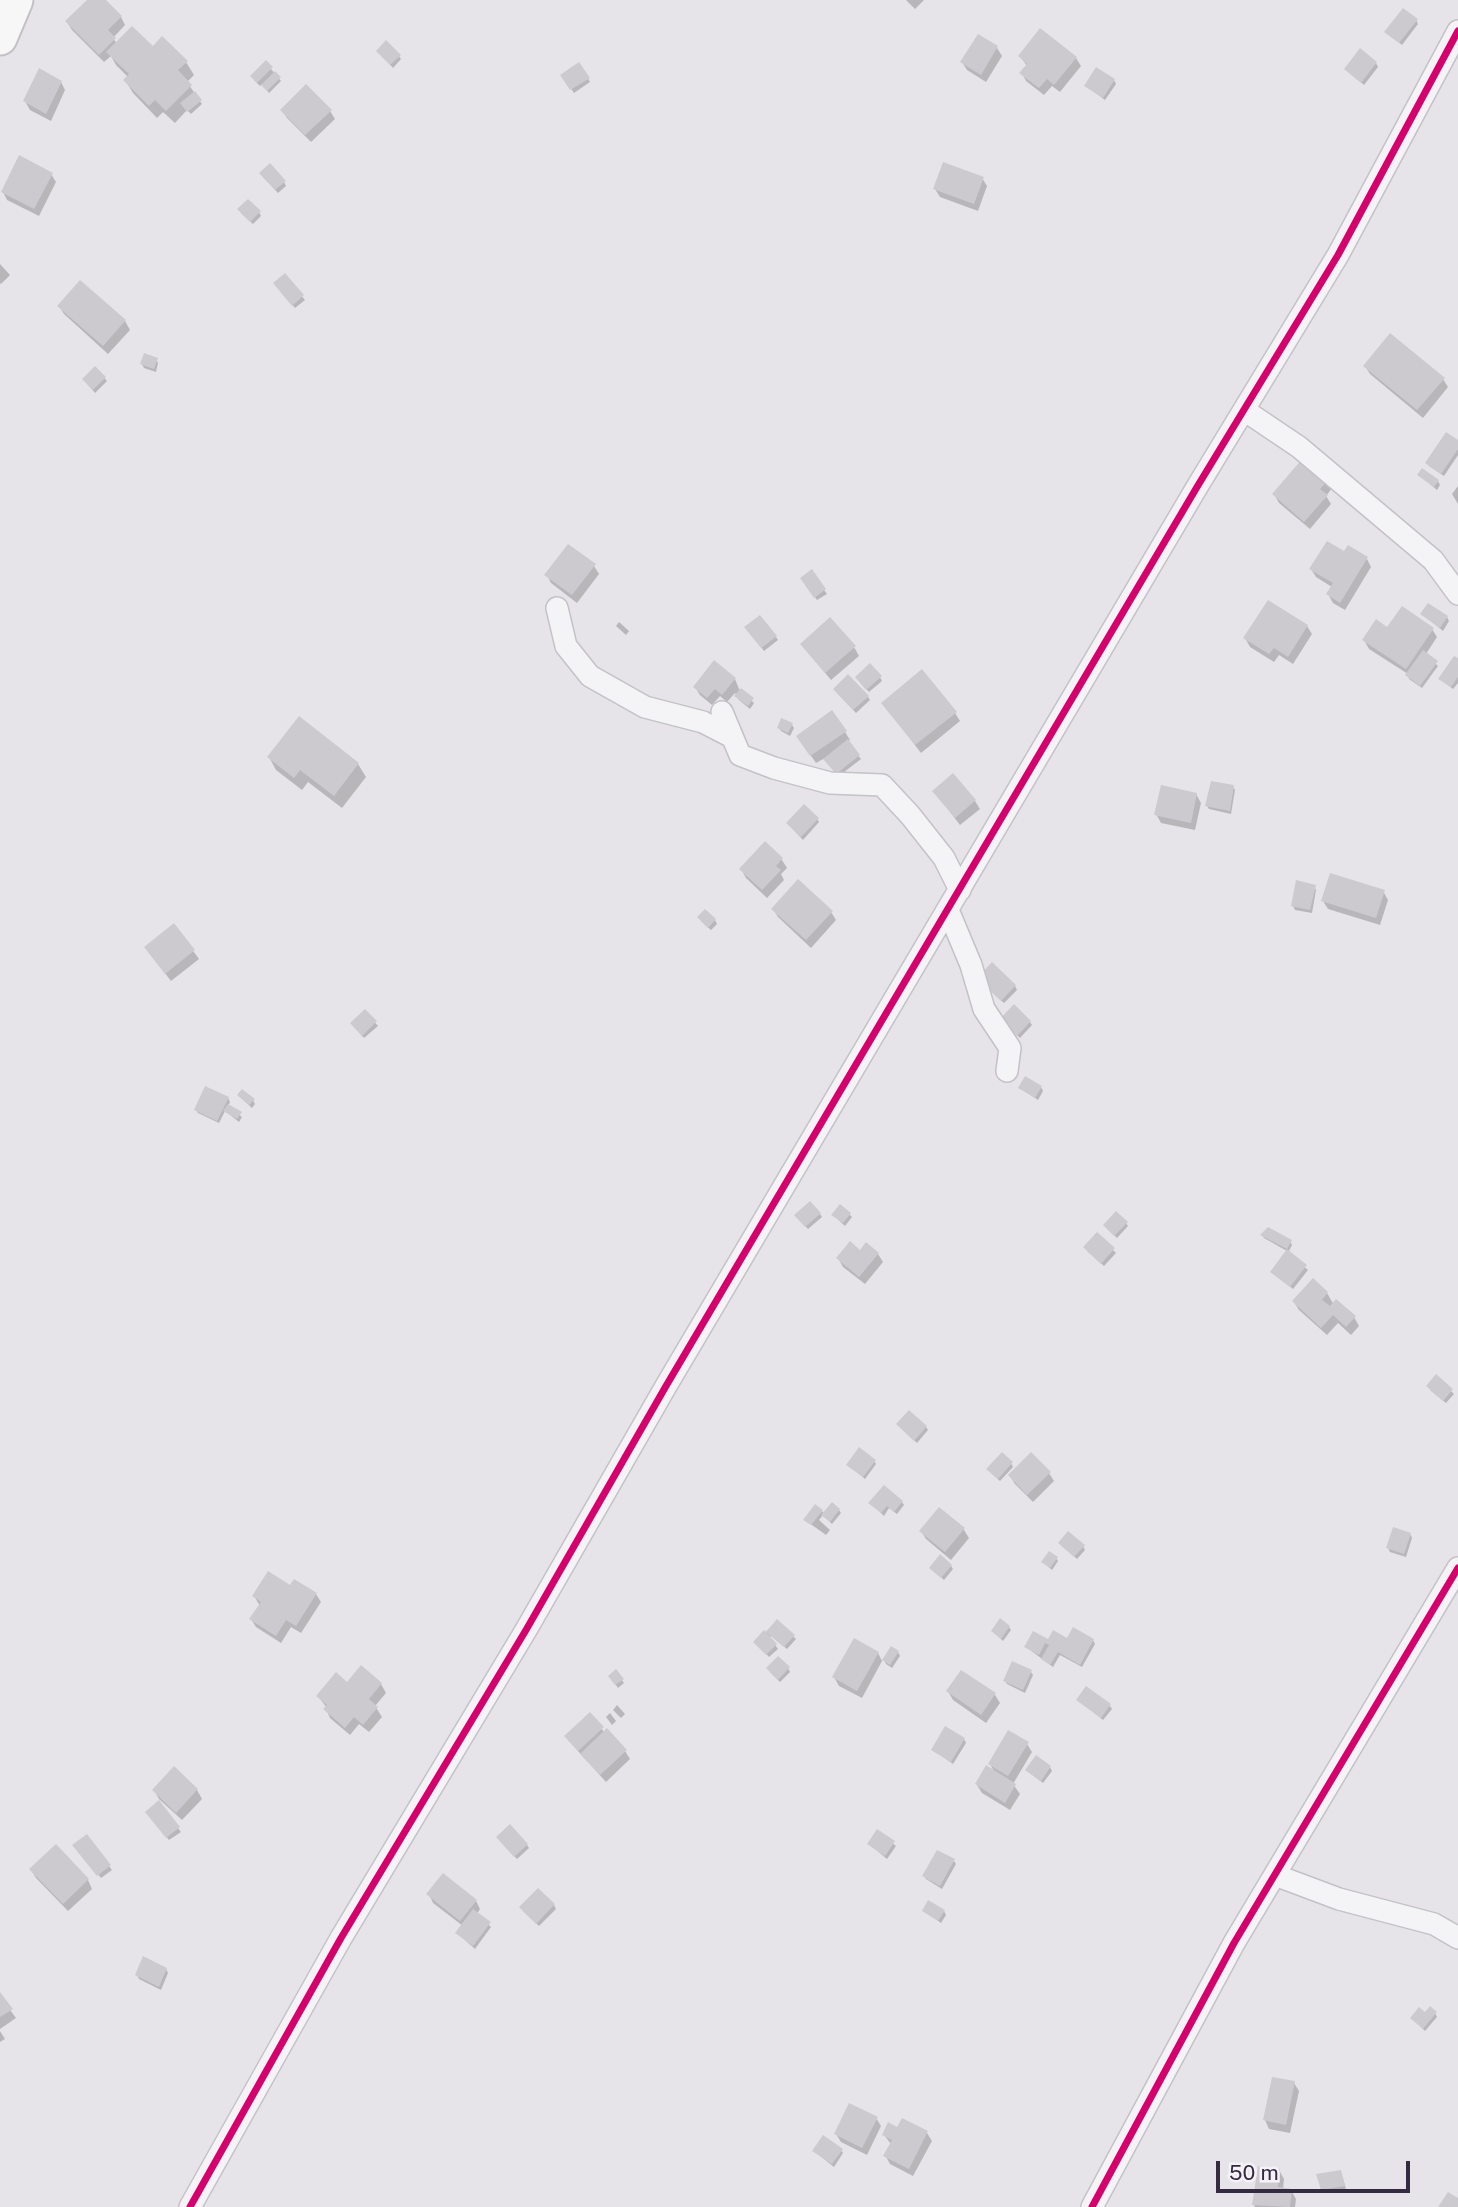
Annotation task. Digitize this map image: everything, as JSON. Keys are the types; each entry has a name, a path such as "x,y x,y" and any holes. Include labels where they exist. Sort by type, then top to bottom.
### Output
{"main road":[{"path":"0,38 16,0"}],"street":[{"path":"190,2207 341,1938 519,1642 666,1386 1338,255 1458,31"},
{"path":"1244,410 1299,447 1433,560 1458,594"},
{"path":"557,608 566,646 590,676 645,707 704,722 732,737"},
{"path":"722,712 740,755 774,768 830,783 882,785 944,858 960,890"},
{"path":"948,910 971,965 984,1009 1010,1048 1007,1071"},
{"path":"1092,2207 1234,1943 1458,1568"},
{"path":"1275,1875 1339,1899 1434,1924 1458,1938"}],"building":[{"path":"87,0 106,0 122,16 108,30 116,38 99,55 65,21"},
{"path":"1403,8 1418,19 1399,43 1384,32"},
{"path":"132,26 153,46 162,36 188,61 178,70 192,85 166,111 155,100 149,106 123,80 129,74 106,52"},
{"path":"1040,28 1077,57 1054,85 1047,79 1039,88 1019,73 1027,64 1018,56"},
{"path":"978,34 998,46 981,75 960,62"},
{"path":"386,40 401,55 390,65 376,51"},
{"path":"1360,48 1377,62 1361,83 1344,69"},
{"path":"266,60 273,67 257,83 250,76"},
{"path":"579,62 590,78 570,90 560,75"},
{"path":"1096,67 1115,79 1103,98 1084,86"},
{"path":"39,68 62,81 46,114 23,101"},
{"path":"275,71 281,77 267,91 261,85"},
{"path":"306,84 332,110 305,135 280,110"},
{"path":"195,91 202,100 187,112 180,103"},
{"path":"19,155 53,173 34,209 1,192"},
{"path":"943,162 984,177 974,204 933,189"},
{"path":"270,163 286,181 275,190 259,173"},
{"path":"248,199 261,211 250,222 237,209"},
{"path":"285,273 304,295 292,306 273,283"},
{"path":"80,280 126,320 103,346 57,306"},
{"path":"1390,333 1445,378 1417,410 1363,366"},
{"path":"144,353 158,358 154,369 140,364"},
{"path":"95,366 106,377 93,390 82,379"},
{"path":"1446,432 1458,440 1458,449 1441,474 1425,463"},
{"path":"1304,457 1329,479 1320,489 1328,495 1304,522 1272,494"},
{"path":"1422,468 1439,480 1434,487 1417,475"},
{"path":"1327,541 1344,551 1348,545 1368,557 1340,603 1326,594 1333,583 1309,569"},
{"path":"568,544 596,564 572,595 544,575"},
{"path":"812,569 826,589 814,598 800,578"},
{"path":"1268,600 1308,625 1288,657 1274,648 1269,654 1243,638"},
{"path":"1428,603 1448,616 1440,628 1420,614"},
{"path":"1402,606 1434,628 1406,669 1362,640 1376,619 1387,627"},
{"path":"760,615 777,636 761,648 744,627"},
{"path":"830,617 856,646 825,673 800,644"},
{"path":"1423,650 1438,661 1420,686 1405,675"},
{"path":"1454,656 1458,658 1458,677 1451,687 1438,679"},
{"path":"714,660 736,678 722,695 715,689 707,698 693,687"},
{"path":"870,663 882,676 866,690 855,677"},
{"path":"922,669 957,712 915,745 881,703"},
{"path":"848,674 869,696 853,710 833,689"},
{"path":"741,688 754,698 748,706 734,696"},
{"path":"832,710 847,731 810,756 796,736"},
{"path":"299,716 359,763 334,796 300,770 294,778 267,757"},
{"path":"781,718 793,723 788,733 777,728"},
{"path":"848,739 860,755 836,774 823,759"},
{"path":"953,773 976,800 955,818 932,791"},
{"path":"1211,781 1234,785 1230,811 1205,806"},
{"path":"1161,785 1197,793 1191,823 1154,815"},
{"path":"804,804 819,818 801,837 786,823"},
{"path":"765,841 783,858 776,866 781,870 762,890 739,869"},
{"path":"1330,873 1385,890 1376,918 1321,901"},
{"path":"798,879 833,911 806,940 771,909"},
{"path":"1296,880 1316,885 1310,910 1291,906"},
{"path":"705,909 716,919 708,928 697,917"},
{"path":"174,923 195,950 165,974 144,947"},
{"path":"992,962 1016,985 1001,1001 977,978"},
{"path":"1014,1004 1031,1021 1017,1036 1000,1019"},
{"path":"365,1009 377,1021 362,1036 350,1023"},
{"path":"1025,1076 1042,1086 1035,1098 1018,1088"},
{"path":"205,1086 229,1097 217,1121 194,1110"},
{"path":"242,1089 255,1099 249,1105 237,1095"},
{"path":"228,1104 242,1112 237,1119 223,1111"},
{"path":"810,1201 821,1213 805,1227 794,1215"},
{"path":"840,1204 851,1213 843,1223 831,1215"},
{"path":"1116,1211 1128,1222 1114,1236 1103,1225"},
{"path":"1268,1227 1292,1240 1287,1249 1260,1235"},
{"path":"1097,1232 1115,1248 1101,1264 1083,1247"},
{"path":"850,1241 860,1250 866,1242 879,1253 859,1277 836,1258"},
{"path":"1287,1249 1307,1265 1290,1287 1270,1272"},
{"path":"1313,1278 1328,1292 1322,1300 1330,1306 1336,1299 1356,1316 1346,1327 1333,1315 1321,1328 1292,1301"},
{"path":"1436,1374 1453,1389 1443,1401 1426,1386"},
{"path":"909,1410 927,1426 914,1441 896,1424"},
{"path":"859,1447 876,1460 863,1477 846,1465"},
{"path":"1002,1452 1013,1462 998,1479 986,1469"},
{"path":"1031,1452 1051,1472 1027,1495 1008,1475"},
{"path":"884,1485 903,1501 894,1512 887,1506 881,1513 868,1503"},
{"path":"832,1502 840,1509 830,1522 821,1515"},
{"path":"815,1504 823,1510 811,1525 803,1520"},
{"path":"939,1507 965,1528 945,1552 919,1531"},
{"path":"1393,1527 1411,1533 1404,1554 1386,1548"},
{"path":"1068,1531 1085,1545 1074,1557 1058,1543"},
{"path":"1049,1551 1058,1557 1050,1568 1041,1562"},
{"path":"940,1554 952,1565 941,1578 929,1568"},
{"path":"268,1571 290,1585 294,1579 317,1593 296,1626 286,1620 276,1636 249,1619 261,1602 252,1596"},
{"path":"1000,1618 1010,1626 1001,1639 991,1631"},
{"path":"777,1619 795,1635 784,1647 766,1632"},
{"path":"1073,1627 1094,1639 1080,1665 1058,1652 1050,1665 1041,1659 1049,1645 1045,1643 1039,1655 1024,1647 1033,1631 1048,1639 1053,1630 1067,1638"},
{"path":"764,1630 777,1644 766,1655 753,1642"},
{"path":"854,1638 879,1652 857,1691 832,1677"},
{"path":"891,1646 899,1651 890,1665 882,1660"},
{"path":"778,1656 790,1667 778,1680 766,1668"},
{"path":"1012,1661 1032,1670 1023,1690 1003,1681"},
{"path":"361,1665 382,1683 369,1699 378,1707 363,1725 354,1717 345,1728 323,1709 327,1705 316,1696 336,1672 347,1682"},
{"path":"616,1669 624,1679 615,1685 608,1676"},
{"path":"961,1670 996,1693 981,1715 946,1691"},
{"path":"1086,1686 1111,1704 1101,1718 1076,1700"},
{"path":"590,1712 604,1727 578,1751 564,1736"},
{"path":"945,1726 965,1738 951,1762 931,1750"},
{"path":"607,1728 627,1750 600,1775 580,1754"},
{"path":"1008,1730 1029,1742 1008,1776 988,1764"},
{"path":"1036,1755 1051,1766 1041,1781 1025,1770"},
{"path":"986,1765 1016,1784 1005,1803 975,1784"},
{"path":"174,1766 198,1789 176,1813 152,1790"},
{"path":"159,1800 180,1827 166,1838 145,1812"},
{"path":"510,1824 528,1844 514,1857 496,1837"},
{"path":"877,1829 895,1841 885,1856 867,1844"},
{"path":"87,1834 111,1865 97,1876 72,1845"},
{"path":"56,1844 89,1879 63,1904 29,1869"},
{"path":"937,1850 955,1859 940,1886 922,1876"},
{"path":"443,1873 477,1900 460,1921 426,1894"},
{"path":"538,1888 555,1904 536,1924 519,1907"},
{"path":"928,1900 945,1910 938,1921 922,1911"},
{"path":"473,1909 491,1922 473,1946 455,1933"},
{"path":"143,1956 167,1968 159,1987 135,1975"},
{"path":"0,1992 13,2009 0,2017"},
{"path":"1430,2006 1437,2012 1423,2029 1410,2018 1419,2007 1425,2012"},
{"path":"1272,2077 1295,2081 1286,2125 1263,2120"},
{"path":"849,2103 878,2117 862,2148 834,2134"},
{"path":"902,2118 928,2131 909,2169 883,2156 892,2140 882,2135 888,2122 897,2127"},
{"path":"823,2135 843,2149 832,2164 812,2151"},
{"path":"1258,2166 1280,2169 1278,2187 1292,2189 1290,2207 1252,2205"},
{"path":"1341,2170 1345,2186 1321,2190 1316,2174"},
{"path":"1448,2192 1458,2198 1458,2207 1438,2207"}],"cycle path":[{"path":"190,2207 341,1938 526,1630 666,1386 1197,487 1338,255 1458,31"},
{"path":"1092,2207 1234,1943 1458,1568"}]}
